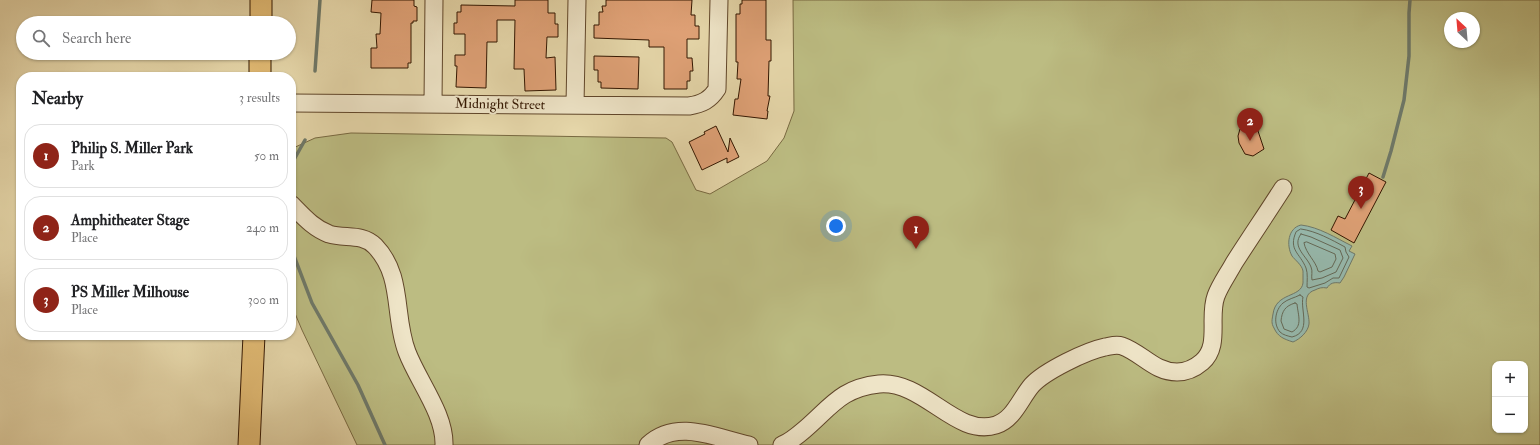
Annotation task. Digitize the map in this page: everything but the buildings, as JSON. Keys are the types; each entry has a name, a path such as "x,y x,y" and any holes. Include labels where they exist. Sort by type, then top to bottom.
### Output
{"main road":[{"path":"261,0 261,16"},
{"path":"260,60 260,72"},
{"path":"249,445 254,340"}],"street":[{"path":"433,103 434,0"},
{"path":"575,105 577,0"},
{"name":"Midnight Street","path":"296,103 689,106 709,100 717,89 719,0"},
{"path":"782,445 794,439 838,399 849,391 862,387 881,384 904,387 926,398 957,420 979,427 987,427 996,425 1006,420 1014,412 1031,387 1040,378 1072,360 1103,347 1120,346 1133,352 1158,369 1170,372 1182,372 1193,369 1203,362 1209,353 1212,344 1214,304 1221,286 1247,242 1283,188"},
{"path":"296,209 318,229 339,236 358,237 366,240 374,245 387,261 394,279 400,330 406,351 412,367 438,416 442,429 444,445"},
{"path":"648,445 660,437 683,431 701,432 749,445"}],"green space":[{"path":"793,0 1540,0 1540,445 357,445 296,316 296,147 315,138 351,133 666,138 672,142 696,190 710,194 767,161 784,138 794,111"}],"water":[{"path":"1301,225 1321,230 1334,236 1352,246 1349,251 1355,254 1340,283 1332,283 1327,288 1310,292 1307,296 1306,305 1309,324 1303,335 1293,342 1284,339 1277,334 1272,320 1275,307 1279,302 1283,298 1298,291 1303,283 1303,271 1292,256 1289,247 1289,238 1291,233"}],"waterway":[{"path":"315,71 320,0"},
{"path":"1383,177 1404,100 1409,56 1410,0"},
{"path":"296,156 305,140"},
{"path":"296,261 312,303 358,385 385,445"}],"place":[{"name":"Amphitheater Stage","path":"1250,141"},
{"name":"PS Miller Milhouse","path":"1361,209"},
{"name":"Philip S. Miller Park","path":"916,249"}]}
